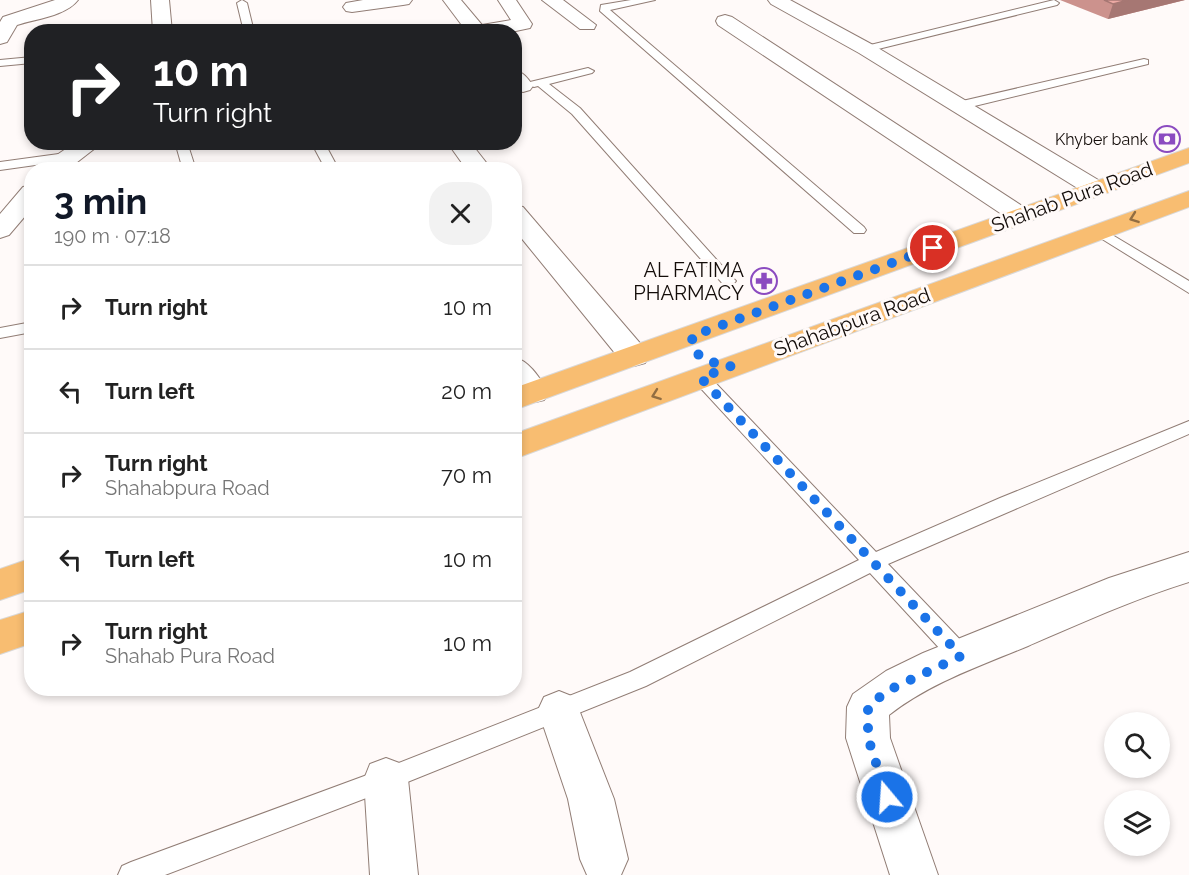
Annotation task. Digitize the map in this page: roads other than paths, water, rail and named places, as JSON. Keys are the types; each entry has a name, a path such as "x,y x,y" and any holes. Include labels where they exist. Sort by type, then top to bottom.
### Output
{"main road":[{"name":"Shahab Pura Road","path":"524,396 1189,155"},
{"name":"Shahabpura Road","path":"522,444 1189,198"},
{"path":"692,336 693,350 706,361 731,366"},
{"path":"592,371 605,375 621,390 621,407"},
{"path":"0,585 24,576"},
{"path":"0,637 24,629"}],"street":[{"path":"0,38 10,21 51,9 69,0"},
{"path":"160,0 163,24"},
{"path":"358,24 350,3 403,0"},
{"path":"452,0 471,24"},
{"path":"507,0 522,24"},
{"path":"551,0 587,25"},
{"path":"777,0 866,49 1096,189"},
{"path":"725,21 1022,216"},
{"path":"61,162 80,150"},
{"path":"464,150 474,162"},
{"path":"0,230 24,202"},
{"path":"522,222 634,356"},
{"path":"914,875 868,738 868,707 887,691 961,656 1150,578 1189,567"},
{"path":"559,710 591,799 604,859"},
{"path":"386,779 394,875"}],"lane":[{"path":"650,0 605,7 605,11 859,230"},
{"path":"242,3 247,24"},
{"path":"866,49 1054,3"},
{"path":"0,63 24,61"},
{"path":"958,106 1144,62"},
{"path":"523,83 588,71"},
{"path":"523,83 576,111 728,281"},
{"path":"0,166 24,166"},
{"path":"1099,231 1189,288"},
{"path":"0,333 24,328"},
{"path":"701,378 961,656"},
{"path":"131,875 386,779 638,679 873,562 1189,427"}],"place":[{"name":"Khyber bank","path":"1167,139"},
{"name":"AL FATIMA PHARMACY","path":"764,281"}]}
